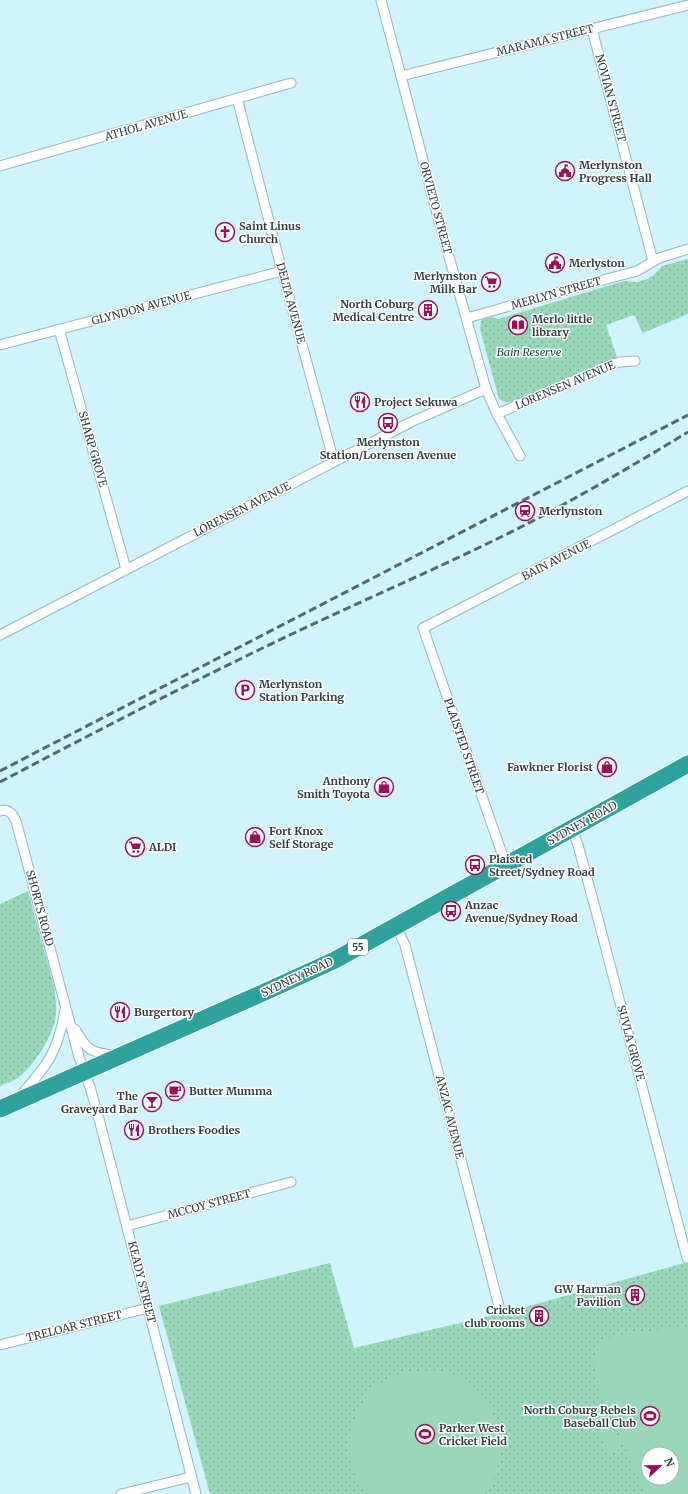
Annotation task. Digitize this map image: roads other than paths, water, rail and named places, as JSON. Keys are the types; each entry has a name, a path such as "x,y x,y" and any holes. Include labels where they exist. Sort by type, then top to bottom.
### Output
{"highway":[{"name":"SYDNEY ROAD","path":"7,1106 311,971 341,956 688,764"}],"street":[{"name":"ORVIETO STREET","path":"381,0 439,221 486,389 496,414 520,456"},
{"name":"MARAMA STREET","path":"401,76 688,5"},
{"name":"NOVIAN STREET","path":"592,28 653,261"},
{"name":"ATHOL AVENUE","path":"0,166 291,83"},
{"name":"DELTA AVENUE","path":"237,98 334,462"},
{"name":"MERLYN STREET","path":"467,318 599,281 638,272 659,258 688,249"},
{"name":"GLYNDON AVENUE","path":"0,345 282,271"},
{"name":"SHARP GROVE","path":"59,329 126,569"},
{"name":"LORENSEN AVENUE","path":"496,414 610,365 620,362 636,361"},
{"name":"LORENSEN AVENUE","path":"0,635 411,422 486,389"},
{"name":"BAIN AVENUE","path":"423,628 688,491"},
{"name":"PLAISTED STREET","path":"423,628 506,865"},
{"name":"SHORTS ROAD","path":"5,811 15,816 84,1072"},
{"name":"SUVLA GROVE","path":"572,829 578,845 597,915 687,1258"},
{"name":"ANZAC AVENUE","path":"396,926 403,941 413,975 500,1310"},
{"name":"SHORTS ROAD","path":"7,1106 47,1064 62,1031 66,1007"},
{"name":"SHORTS ROAD","path":"69,1017 81,1039 90,1050 98,1054 123,1055"},
{"name":"KEADY STREET","path":"84,1072 99,1118 196,1494"},
{"name":"MCCOY STREET","path":"127,1226 291,1182"},
{"name":"TRELOAR STREET","path":"0,1345 148,1308"},
{"path":"121,1494 191,1477"}],"railway":[{"path":"0,771 688,415"},
{"path":"0,782 146,706 257,651 523,526 565,504 688,432"}],"place":[{"name":"Merlynston Progress Hall","path":"565,171"},
{"name":"Saint Linus Church","path":"225,232"},
{"name":"Merlyston","path":"555,263"},
{"name":"Merlynston Milk Bar","path":"491,282"},
{"name":"North Coburg Medical Centre","path":"428,310"},
{"name":"Merlo little library","path":"518,325"},
{"name":"Project Sekuwa","path":"360,402"},
{"name":"Merlynston Station/Lorensen Avenue","path":"388,423"},
{"name":"Merlynston","path":"525,511"},
{"name":"Merlynston Station Parking","path":"245,690"},
{"name":"Fawkner Florist","path":"607,767"},
{"name":"Anthony Smith Toyota","path":"384,787"},
{"name":"Fort Knox Self Storage","path":"255,837"},
{"name":"ALDI","path":"135,847"},
{"name":"Plaisted Street/Sydney Road","path":"475,865"},
{"name":"Anzac Avenue/Sydney Road","path":"451,911"},
{"name":"Burgertory","path":"120,1012"},
{"name":"Butter Mumma","path":"175,1091"},
{"name":"The Graveyard Bar","path":"152,1102"},
{"name":"Brothers Foodies","path":"134,1130"},
{"name":"GW Harman Pavilion","path":"635,1295"},
{"name":"Cricket club rooms","path":"539,1316"},
{"name":"North Coburg Rebels Baseball Club","path":"650,1416"},
{"name":"Parker West Cricket Field","path":"425,1434"}],"park label":[{"name":"Bain Reserve","path":"529,352"}]}
